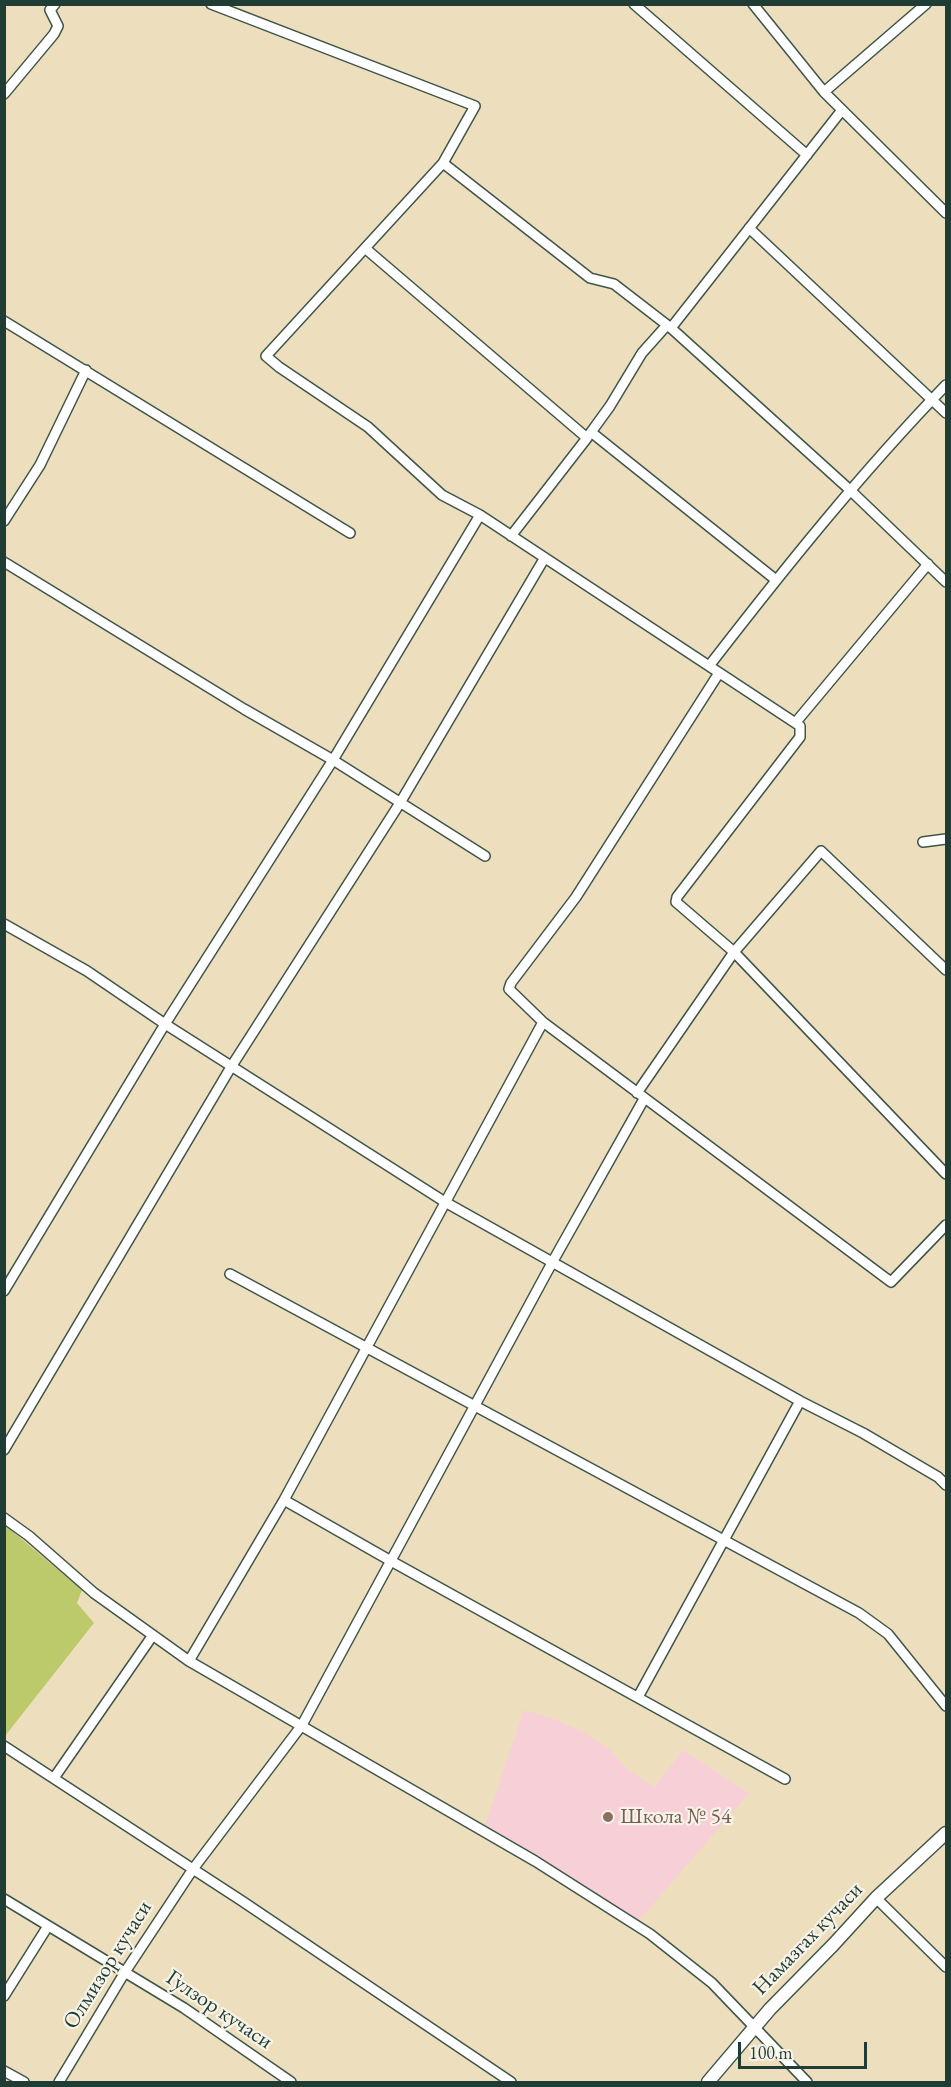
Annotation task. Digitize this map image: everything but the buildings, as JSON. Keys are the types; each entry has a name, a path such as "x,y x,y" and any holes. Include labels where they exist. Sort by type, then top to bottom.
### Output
{"street":[{"path":"4,94 54,34 58,26 50,10 55,4"},
{"path":"211,4 475,106 443,163 266,356 368,428 442,495 480,515 800,726 800,737 677,897 676,902 734,952 946,1174"},
{"path":"634,4 807,155"},
{"path":"753,4 824,92 946,213"},
{"path":"824,92 926,4"},
{"path":"511,536 589,435 616,397 642,353 669,326 842,110"},
{"path":"443,163 590,278 614,284 669,326 850,490 946,582"},
{"path":"749,228 946,413"},
{"path":"366,249 589,435 776,580"},
{"path":"4,321 350,532"},
{"path":"4,521 40,465 86,370"},
{"path":"709,666 850,490 946,385"},
{"path":"4,1291 165,1024 333,760 480,515"},
{"path":"4,1450 231,1067 400,803 544,559"},
{"path":"4,562 244,709 333,760 485,856"},
{"path":"796,722 928,564"},
{"path":"719,673 576,897 511,983 509,989 543,1022 891,1282 946,1225"},
{"path":"923,842 946,839"},
{"name":"Олмизор кучаси","path":"59,2082 125,1972 193,1869 302,1725 640,1096 734,952 821,851 946,970"},
{"path":"4,924 87,971 231,1067 445,1202 800,1401 863,1433 938,1477 946,1485"},
{"path":"189,1661 284,1500 543,1022"},
{"path":"230,1274 859,1613 888,1634 946,1706"},
{"path":"638,1697 800,1401"},
{"path":"284,1500 785,1779"},
{"path":"4,1518 29,1536 94,1593 189,1661 535,1861 650,1934 712,1983 807,2082"},
{"path":"54,1778 153,1635"},
{"path":"4,1746 512,2082"},
{"name":"Намазгах кучаси","path":"708,2082 755,2027 876,1898 946,1833"},
{"path":"876,1898 946,1967"},
{"name":"Гулзор кучаси","path":"4,1899 184,2008 291,2082"},
{"path":"4,1996 48,1926"},
{"path":"4,2071 24,2082"}],"shaded area":[{"name":"Школа № 54","path":"524,1710 581,1731 610,1750 625,1767 654,1787 683,1750 749,1793 635,1925 483,1831"}],"green space":[{"path":"5,1525 82,1590 77,1603 94,1623 5,1736"}],"place":[{"name":"Школа № 54","path":"608,1817"}]}
